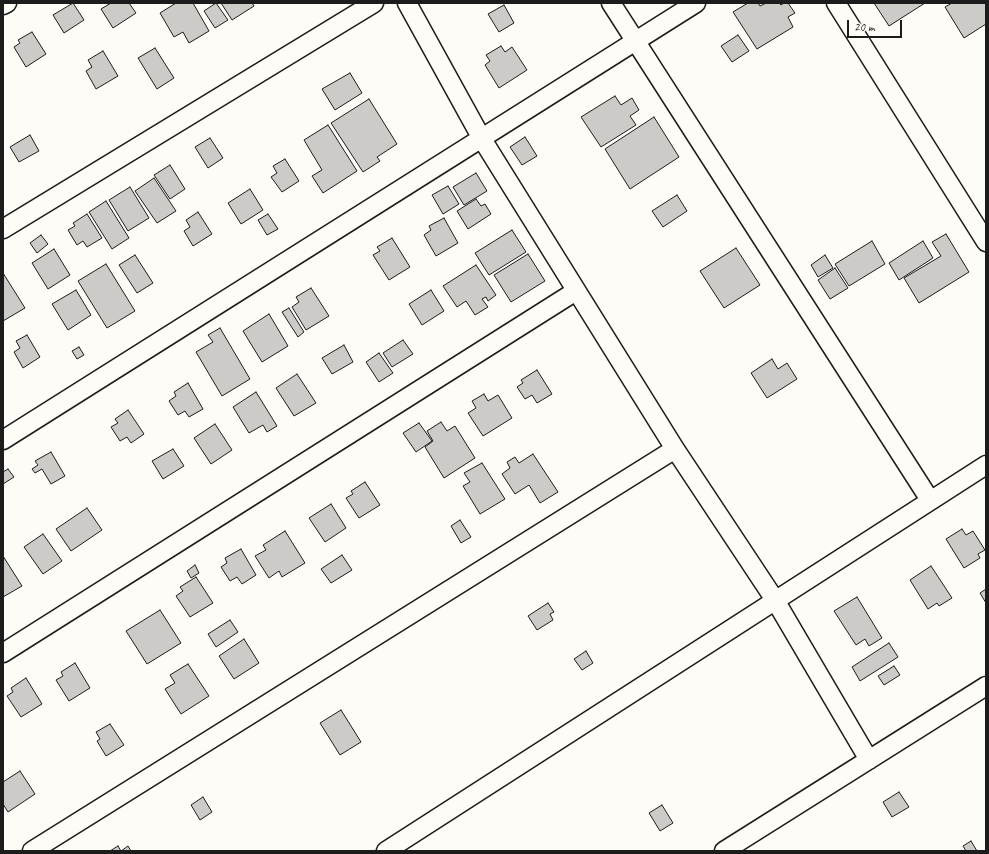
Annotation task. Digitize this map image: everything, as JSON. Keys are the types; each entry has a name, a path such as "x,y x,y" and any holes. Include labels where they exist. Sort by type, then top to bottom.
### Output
{"street":[{"path":"3,5 7,3"},
{"path":"3,229 374,3"},
{"path":"406,3 482,139 675,449 776,600 869,760"},
{"path":"611,3 930,500"},
{"path":"3,440 696,3"},
{"path":"836,3 986,242"},
{"path":"3,653 576,291"},
{"path":"32,851 675,449"},
{"path":"386,851 986,465"},
{"path":"724,851 986,686"}],"building":[{"path":"73,3 84,20 64,33 53,15"},
{"path":"111,3 129,3 136,13 113,28 101,9"},
{"path":"176,3 193,3 209,31 189,43 183,32 174,37 160,13"},
{"path":"216,3 228,20 215,28 204,11"},
{"path":"221,3 252,3 254,6 232,20"},
{"path":"748,3 758,3 760,6 766,3 779,3 781,5 788,3 795,13 788,17 793,27 757,49 733,12"},
{"path":"874,3 925,3 889,26"},
{"path":"952,3 986,3 986,24 964,38 945,7"},
{"path":"504,5 514,23 499,32 488,14"},
{"path":"32,32 46,54 26,67 14,47 20,43 18,40"},
{"path":"738,35 749,51 732,62 721,46"},
{"path":"501,46 505,52 512,47 527,70 499,88 485,65 490,61 486,55"},
{"path":"155,48 174,78 157,89 138,58"},
{"path":"103,51 118,76 96,89 86,71 92,67 88,60"},
{"path":"350,73 362,93 335,110 322,89"},
{"path":"615,96 621,105 632,98 639,110 630,116 636,125 601,147 581,117"},
{"path":"369,99 397,144 377,157 380,161 363,172 331,123"},
{"path":"654,117 679,157 630,189 605,149"},
{"path":"328,125 357,171 323,193 312,176 322,170 304,140"},
{"path":"30,135 39,151 19,162 10,147"},
{"path":"525,137 537,156 522,165 510,147"},
{"path":"210,138 223,158 208,168 195,147"},
{"path":"285,159 299,181 282,192 271,177 277,173 273,166"},
{"path":"170,165 185,189 170,199 154,175"},
{"path":"476,173 487,191 464,205 453,187"},
{"path":"154,178 176,211 157,223 135,191"},
{"path":"448,186 459,204 443,214 432,195"},
{"path":"130,187 149,218 128,231 109,200"},
{"path":"250,189 263,210 241,224 228,203"},
{"path":"677,195 687,211 663,227 652,211"},
{"path":"476,199 481,206 485,204 491,214 468,229 457,211"},
{"path":"106,201 129,238 112,249 89,212"},
{"path":"198,212 212,234 193,246 184,231 190,227 186,220"},
{"path":"87,214 102,238 87,247 83,241 77,245 68,230 75,226 73,223"},
{"path":"268,214 278,229 267,235 258,220"},
{"path":"444,218 458,243 436,256 424,235 431,230 429,226"},
{"path":"512,230 526,252 489,275 475,253"},
{"path":"946,234 969,272 919,303 904,278 941,256 932,242"},
{"path":"41,235 48,244 37,253 30,243"},
{"path":"392,238 410,267 389,280 373,255 380,251 377,247"},
{"path":"872,241 885,264 849,286 835,264"},
{"path":"923,241 933,258 899,280 889,263"},
{"path":"736,248 760,285 724,308 700,271"},
{"path":"54,249 70,275 48,289 32,263"},
{"path":"528,254 545,281 511,302 494,275"},
{"path":"135,255 153,283 137,293 119,265"},
{"path":"825,255 833,268 818,277 811,265"},
{"path":"106,264 135,311 107,328 78,281"},
{"path":"476,265 496,295 488,301 486,297 482,299 488,307 475,315 466,301 457,307 443,286"},
{"path":"835,268 848,288 830,299 818,280"},
{"path":"3,273 25,308 3,321"},
{"path":"311,288 329,316 306,330 292,307 299,302 296,297"},
{"path":"76,290 91,315 68,330 52,304"},
{"path":"431,290 444,311 422,325 409,304"},
{"path":"289,308 304,332 298,337 282,312"},
{"path":"269,314 288,346 262,362 243,331"},
{"path":"220,328 250,379 222,396 196,352 213,342 208,335"},
{"path":"27,335 40,357 23,368 14,352 20,348 16,341"},
{"path":"403,340 413,354 392,367 383,353"},
{"path":"344,345 353,362 332,374 322,358"},
{"path":"79,347 84,355 77,359 72,351"},
{"path":"379,353 393,373 379,382 366,362"},
{"path":"772,359 778,369 787,363 797,379 767,398 751,373"},
{"path":"537,370 552,394 537,403 532,395 525,399 517,387 523,383 521,380"},
{"path":"297,374 316,403 294,416 276,388"},
{"path":"188,383 203,409 189,417 185,411 178,415 169,401 176,396 174,392"},
{"path":"256,392 277,426 267,432 263,425 249,433 233,407"},
{"path":"484,394 488,401 498,395 512,418 483,436 468,413 476,408 472,401"},
{"path":"128,410 144,434 131,443 127,437 120,441 111,427 118,423 115,419"},
{"path":"441,422 447,431 455,426 475,458 444,478 425,447 433,441 427,431"},
{"path":"419,423 432,441 416,452 403,433"},
{"path":"215,424 232,450 211,464 194,438"},
{"path":"173,449 184,466 163,479 152,461"},
{"path":"51,452 65,476 51,484 42,469 35,473 32,469 38,465 35,461"},
{"path":"533,454 558,492 540,503 529,485 515,494 502,474 510,468 507,462 515,457 519,463"},
{"path":"482,463 505,499 480,514 463,486 470,482 464,473"},
{"path":"8,469 14,477 3,484 3,472"},
{"path":"365,482 380,505 359,518 346,498 353,494 351,491"},
{"path":"331,504 346,528 325,542 309,518"},
{"path":"87,508 102,530 71,551 56,529"},
{"path":"460,520 471,537 461,543 451,526"},
{"path":"962,529 966,535 973,531 985,550 978,554 980,558 964,568 946,539"},
{"path":"285,531 305,563 282,577 279,571 269,578 255,556 266,550 263,545"},
{"path":"43,534 62,561 43,574 24,547"},
{"path":"241,549 256,575 242,584 237,577 230,581 221,567 227,563 225,558"},
{"path":"342,555 352,570 331,583 321,569"},
{"path":"3,556 22,586 3,597"},
{"path":"195,565 199,573 191,578 187,571"},
{"path":"931,566 952,598 939,606 937,603 928,609 910,580"},
{"path":"196,577 213,603 190,617 176,596 183,591 180,587"},
{"path":"986,589 986,603 980,593"},
{"path":"857,597 882,638 869,646 865,639 856,645 834,611"},
{"path":"548,603 554,612 550,614 553,620 537,630 528,616"},
{"path":"160,610 181,643 147,664 126,631"},
{"path":"230,620 238,632 216,647 208,634"},
{"path":"244,639 259,663 234,679 219,656"},
{"path":"889,643 898,657 860,681 852,667"},
{"path":"586,651 593,663 582,670 574,659"},
{"path":"75,663 90,688 69,701 56,680 63,676 61,672"},
{"path":"188,664 209,696 181,714 165,689 175,683 170,675"},
{"path":"894,666 900,675 884,685 878,676"},
{"path":"26,678 42,704 21,717 7,696 13,692 11,688"},
{"path":"341,710 361,742 340,755 320,723"},
{"path":"110,724 124,745 106,756 97,741 100,739 96,732"},
{"path":"20,771 35,794 8,812 3,804 3,782"},
{"path":"899,792 909,807 892,817 883,802"},
{"path":"203,797 212,812 200,820 191,805"},
{"path":"662,805 673,823 660,831 649,813"},
{"path":"971,841 977,851 966,851 963,846"},
{"path":"118,846 121,851 110,851"},
{"path":"128,846 131,851 121,851"}]}
